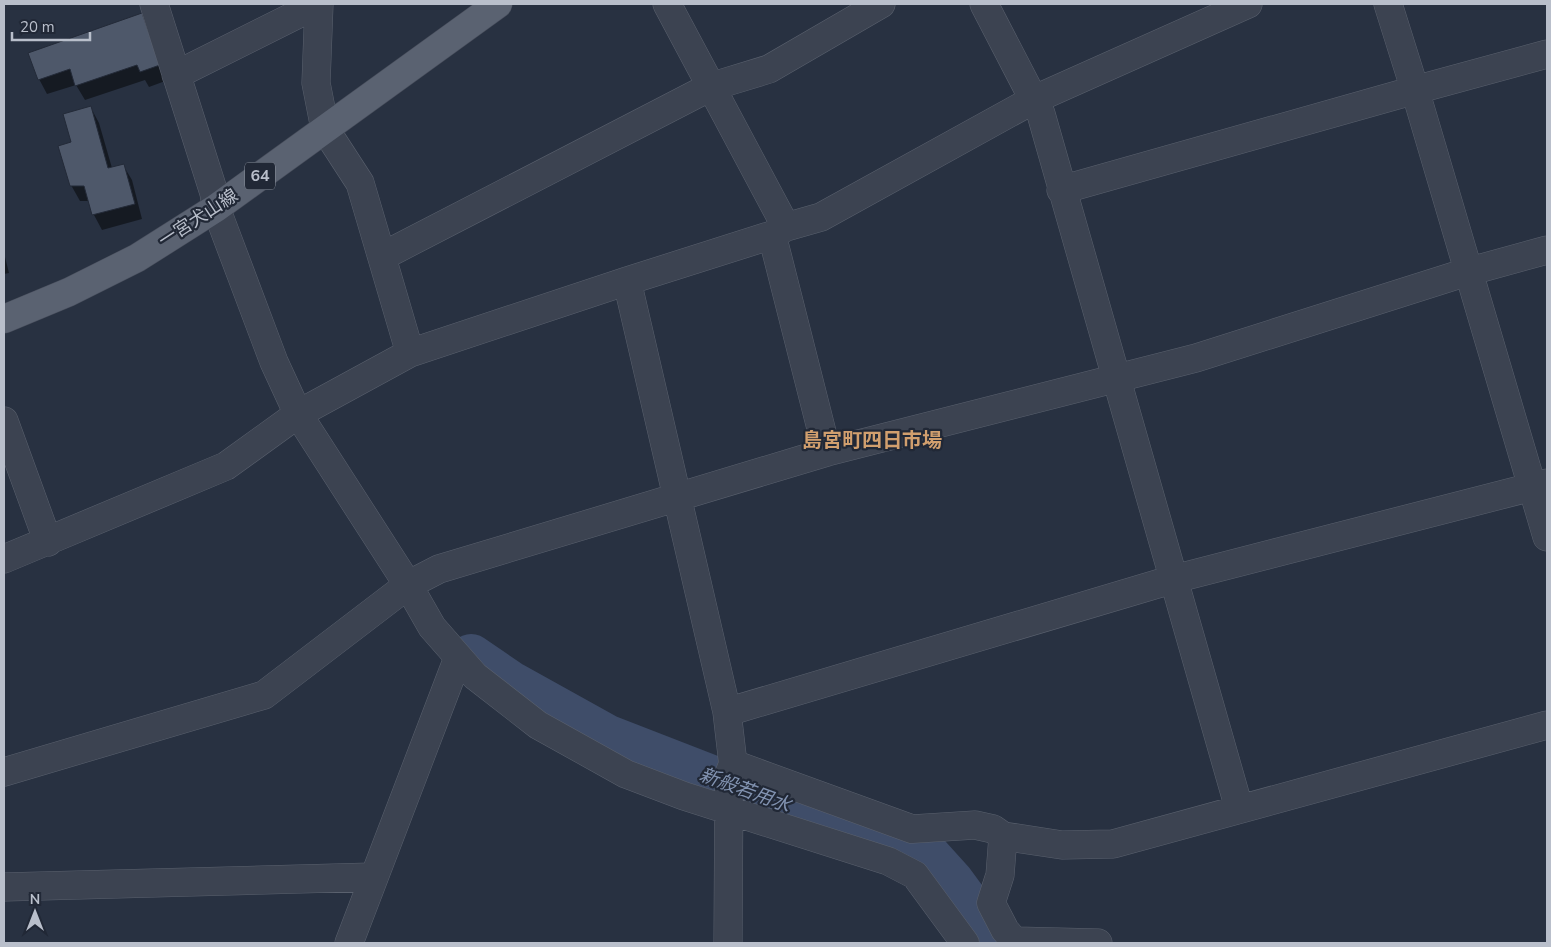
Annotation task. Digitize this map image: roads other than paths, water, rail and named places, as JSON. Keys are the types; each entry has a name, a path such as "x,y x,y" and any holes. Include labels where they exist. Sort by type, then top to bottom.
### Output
{"main road":[{"name":"一宮犬山線","path":"4,319 69,292 137,258 216,208 498,4"}],"street":[{"path":"154,4 163,27 176,75 214,193 216,208 274,362 298,414 408,585 432,627 458,658 475,676 538,725 626,774 684,796 888,861 915,875 965,943"},
{"path":"176,75 319,4 316,83 325,129 360,183 410,353"},
{"path":"667,4 710,87 779,231 827,452"},
{"path":"383,256 710,87 769,69 881,4"},
{"path":"984,4 1041,114 1061,190 1239,808"},
{"path":"4,559 226,466 298,414 410,353 821,217 845,206 1033,100 1248,4"},
{"path":"1388,4 1415,90 1467,272 1540,486 1547,537"},
{"path":"1061,190 1547,54"},
{"path":"4,772 264,695 408,585 439,569 827,452 1117,380 1196,358 1467,272 1547,250"},
{"path":"627,280 727,712 731,769 728,943"},
{"path":"4,421 48,542"},
{"path":"727,712 1174,579 1540,486"},
{"path":"349,943 372,878 458,658"},
{"path":"731,769 912,829 975,824 993,829 1003,836 1062,846 1113,844 1547,725"},
{"path":"1003,836 1000,875 991,903 1015,942 1082,941 1098,943"},
{"path":"4,887 372,878"}],"waterway":[{"name":"新般若用水","path":"471,657 509,683 608,738 755,795 924,852 952,883 996,943"}],"district":[{"name":"島宮町四日市場","path":"872,440"}]}
